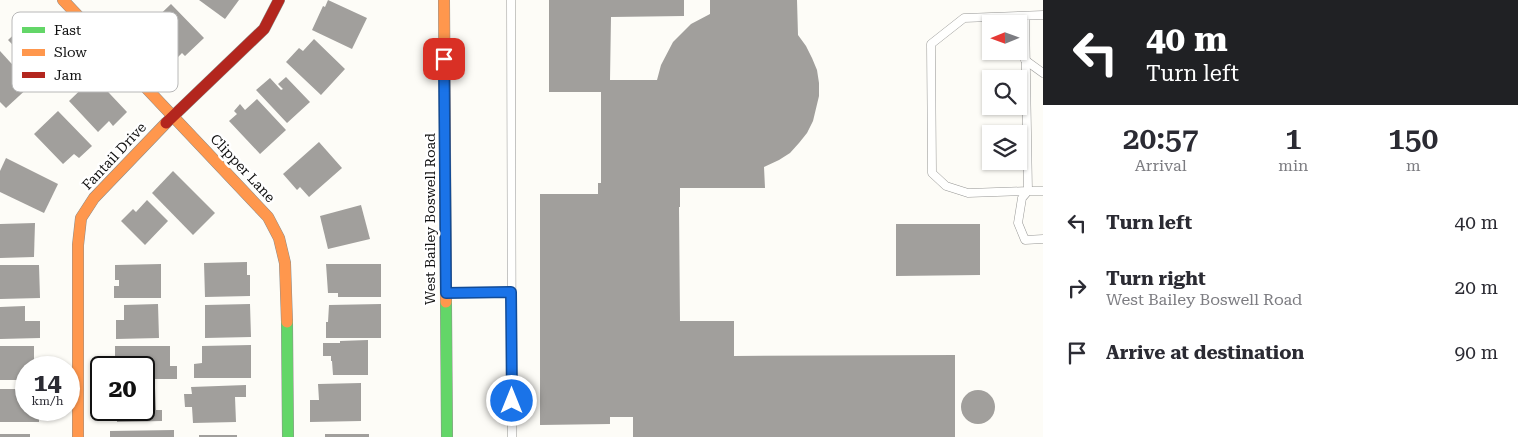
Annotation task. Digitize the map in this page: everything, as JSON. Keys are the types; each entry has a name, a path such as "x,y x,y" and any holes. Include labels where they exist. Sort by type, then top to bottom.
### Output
{"street":[{"name":"Clipper Lane","path":"63,0 74,12"},
{"name":"Fantail Drive","path":"78,437 78,245 81,218 94,198 173,116 264,29 280,0"},
{"name":"West Bailey Boswell Road","path":"444,0 447,437"},
{"name":"Clipper Lane","path":"150,92 268,217 279,238 285,264 287,296 288,437"}],"lane":[{"path":"511,0 512,437"},
{"path":"1028,16 1043,15"},
{"path":"982,17 964,18 931,44 932,173 946,186 968,192 1043,191"},
{"path":"1026,60 1043,73"},
{"path":"1026,60 1028,192 1022,198 1018,222 1025,240 1043,239"},
{"path":"446,293 511,292"}],"building":[{"path":"199,0 239,0 225,19"},
{"path":"328,0 367,18 352,49 312,30 323,6 325,7"},
{"path":"549,0 684,0 684,16 611,17 610,80 657,80 661,65 673,42 691,24 710,14 710,0 797,0 798,35 812,58 817,70 819,83 819,96 813,121 807,133 790,153 764,167 765,188 680,188 680,321 734,321 734,356 955,355 955,437 633,437 633,417 610,417 610,424 540,425 540,194 598,194 598,183 601,183 601,92 549,92"},
{"path":"171,4 204,38 185,56 182,53 178,57 178,12 163,12"},
{"path":"314,39 345,69 321,95 286,62 299,48 303,51"},
{"path":"0,51 12,64 12,92 23,92 6,108 0,102"},
{"path":"286,77 310,102 287,123 256,90 270,78 281,90 283,89 278,84"},
{"path":"78,92 108,92 127,112 113,126 109,121 98,132 69,101"},
{"path":"257,99 286,130 260,154 229,121 237,114 234,111 240,104 245,110"},
{"path":"58,111 92,146 79,158 74,154 63,164 34,134"},
{"path":"319,142 342,168 309,197 300,187 297,190 283,174"},
{"path":"6,158 58,184 44,213 0,192 0,171"},
{"path":"173,171 215,213 193,235 152,193"},
{"path":"147,200 168,221 145,245 121,221 133,209 136,212"},
{"path":"361,205 370,239 328,249 320,216"},
{"path":"35,223 34,257 0,258 0,224"},
{"path":"896,224 980,224 980,275 896,276"},
{"path":"247,262 247,275 250,275 250,296 205,297 204,263"},
{"path":"161,264 161,298 114,298 114,286 119,286 119,280 115,280 115,265"},
{"path":"326,264 381,264 381,297 338,297 338,293 328,293"},
{"path":"0,265 39,265 40,298 0,299"},
{"path":"158,304 159,338 116,339 116,320 124,320 124,305"},
{"path":"250,304 251,337 205,338 205,305"},
{"path":"381,304 381,338 326,338 329,305"},
{"path":"25,306 25,321 40,321 40,338 0,339 0,307"},
{"path":"368,340 368,375 333,375 331,356 323,356 323,343"},
{"path":"251,345 251,378 194,378 194,364 202,363 202,346"},
{"path":"0,346 34,346 34,356 15,356 15,380 0,380"},
{"path":"115,346 170,346 170,366 177,366 177,379 155,379 155,356 115,356"},
{"path":"361,383 361,421 310,422 310,400 319,400 318,384"},
{"path":"246,385 246,397 235,397 236,422 193,423 192,407 185,407 184,394 192,394 191,387"},
{"path":"155,388 156,410 162,410 162,421 117,422 155,421"},
{"path":"0,389 15,389 15,421 39,421 39,422 0,422"},
{"path":"978,390 985,391 990,395 994,400 994,414 990,419 985,423 978,424 971,423 966,419 962,414 961,407 962,400 966,395 971,391"},
{"path":"174,430 174,437 110,437 110,431"},
{"path":"0,434 30,434 30,437 0,437"},
{"path":"325,434 369,434 369,437 325,437"},
{"path":"199,435 237,435 237,437 199,437"}],"traffic: fast":[{"path":"446,302 447,437"},
{"path":"287,322 288,437"}],"traffic: slow":[{"path":"63,0 74,12"},
{"path":"444,0 446,302"},
{"path":"150,92 268,217 279,238 285,263 287,322"},
{"path":"78,437 78,245 81,218 94,198 166,123"}],"traffic: jam":[{"path":"166,123 264,29 279,0"}],"route":[{"path":"444,59 446,293 511,292 512,401"}]}
